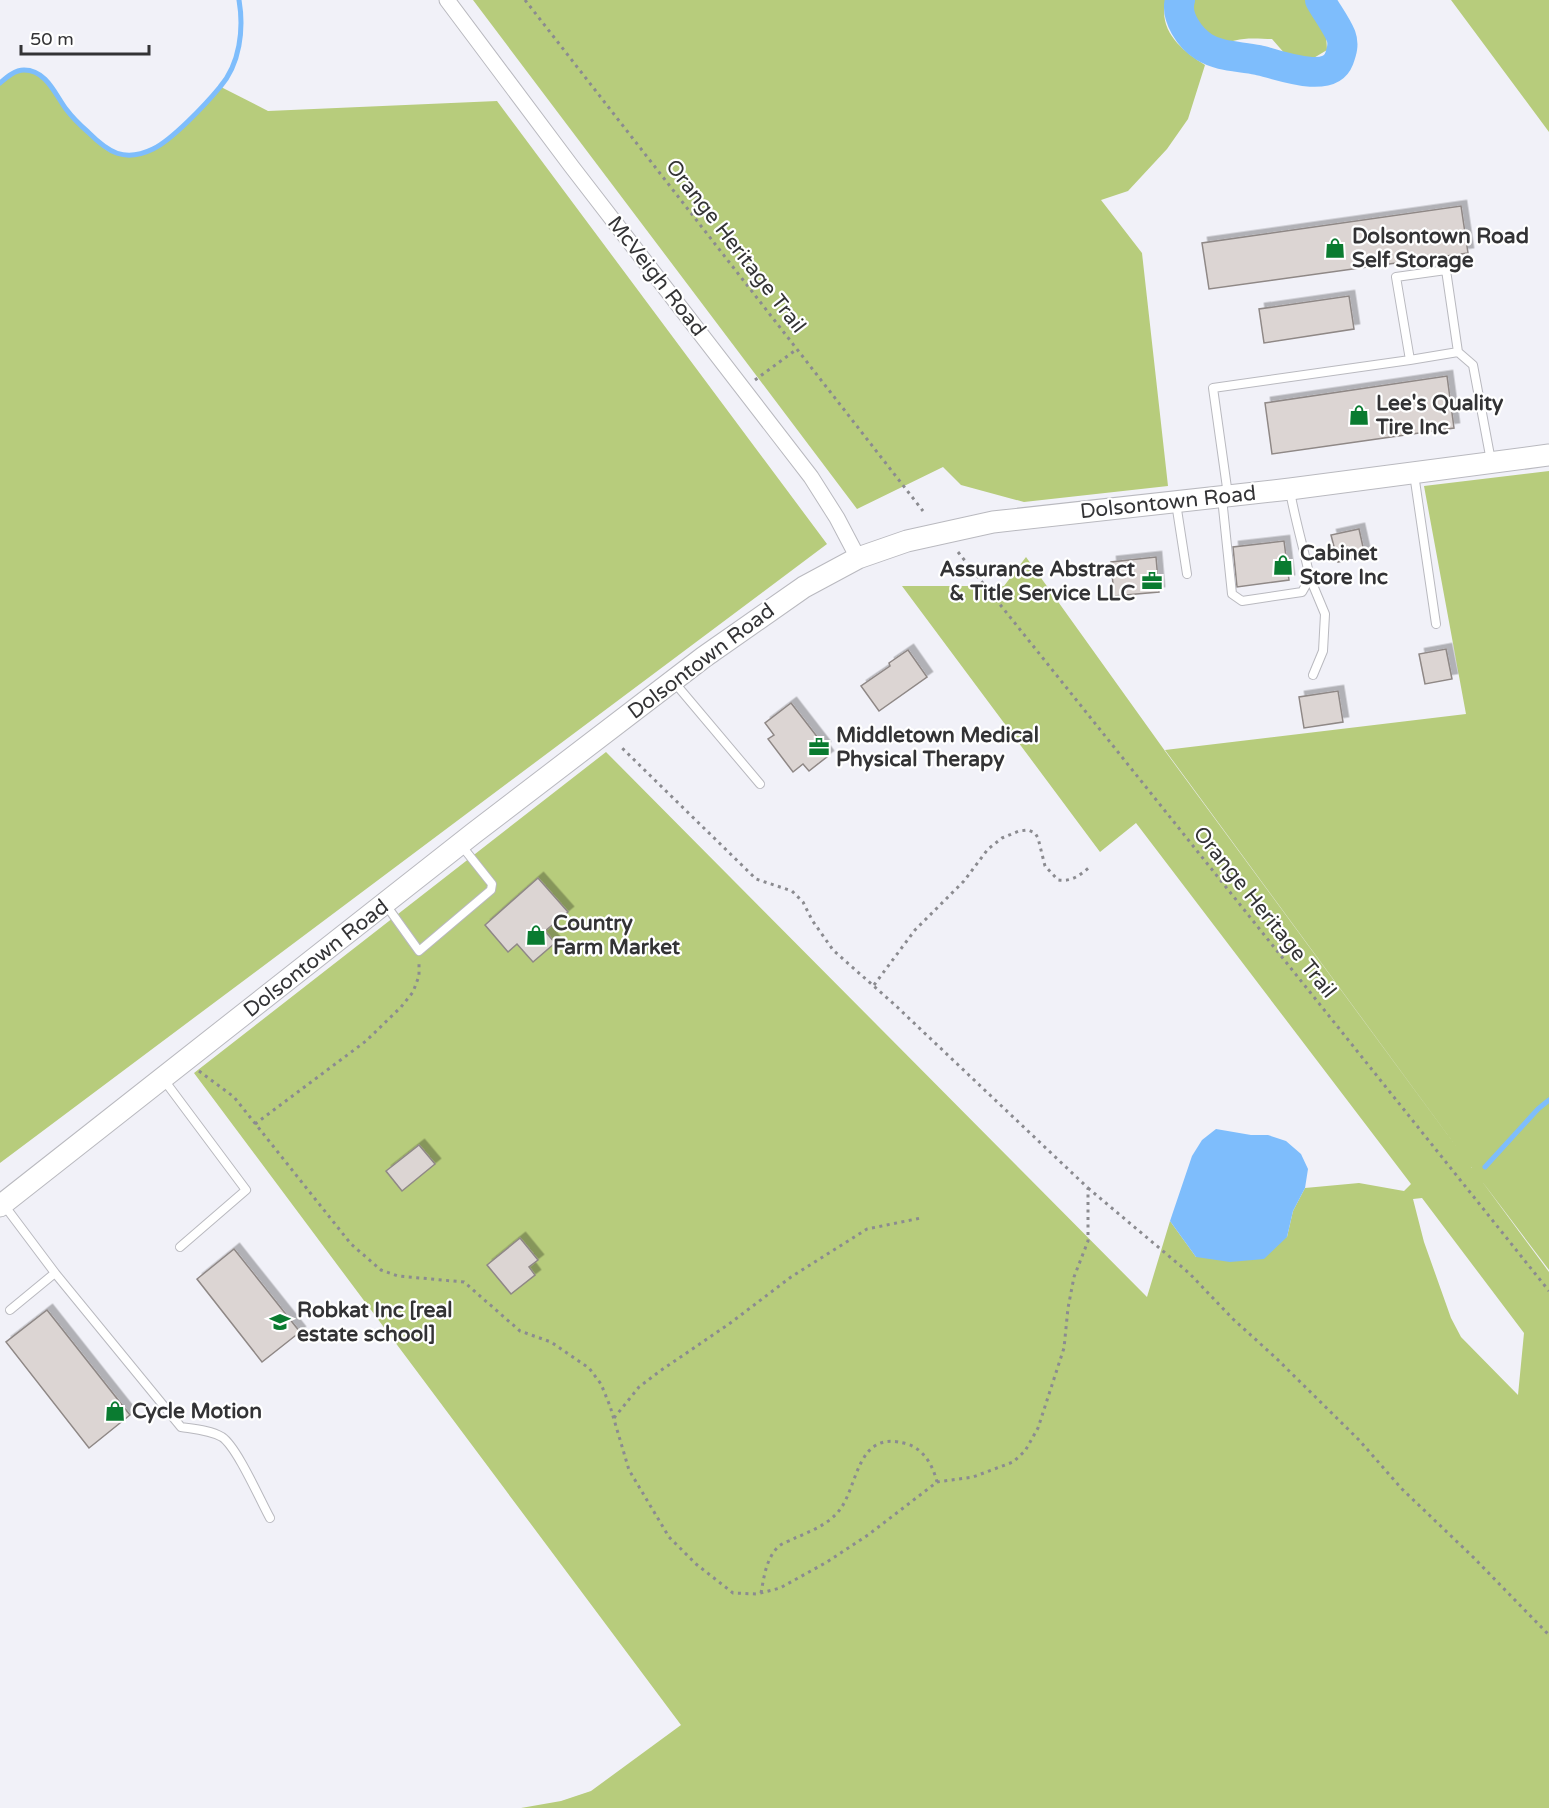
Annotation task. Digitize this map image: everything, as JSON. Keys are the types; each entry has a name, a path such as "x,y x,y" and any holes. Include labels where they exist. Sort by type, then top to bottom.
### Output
{"street":[{"name":"McVeigh Road","path":"447,0 811,477 837,518 858,558"},
{"name":"Dolsontown Road","path":"2,1205 460,844 673,681 777,604 858,558 907,541 959,528 1016,519 1290,489 1549,455"}],"lane":[{"path":"1410,360 1396,277 1446,270 1458,352 1473,365 1491,462"},
{"path":"1310,578 1302,592 1242,601 1232,594 1225,496 1213,388 1458,352"},
{"path":"1414,472 1436,624"},
{"path":"1290,489 1310,578 1325,614 1323,651 1313,675"},
{"path":"1175,501 1187,574"},
{"path":"673,681 760,784"},
{"path":"385,904 419,951 491,890 492,884 460,844"},
{"path":"163,1079 246,1190 180,1247"},
{"path":"2,1205 181,1427 211,1432 223,1437 234,1450 270,1518"},
{"path":"10,1310 55,1273"}],"path":[{"name":"Orange Heritage Trail","path":"525,0 923,511"},
{"path":"743,389 797,349"},
{"name":"Orange Heritage Trail","path":"958,552 1549,1291"},
{"path":"606,732 756,879 792,891 803,902 812,920 833,950 1088,1188 1188,1273 1359,1440 1402,1489 1549,1635"},
{"path":"874,986 915,930 964,880 988,849 1002,838 1018,831 1028,830 1035,833 1045,866 1058,880 1067,881 1076,878 1091,866"},
{"path":"255,1124 366,1041 401,1007 413,992 419,976 419,951"},
{"path":"186,1061 234,1097 351,1244 381,1270 398,1276 465,1282 520,1331 551,1342 589,1368 602,1384 629,1470 669,1537 696,1564 733,1593 761,1593 780,1588 827,1562 938,1482 973,1477 1013,1462 1025,1451 1038,1428 1064,1348 1074,1277 1088,1241 1088,1188"},
{"path":"614,1418 639,1387 729,1324 791,1276 867,1229 921,1218"},
{"path":"761,1593 766,1567 779,1546 827,1522 839,1511 862,1459 874,1446 889,1441 909,1444 923,1454 934,1469 938,1482"}],"green space":[{"path":"473,0 1166,0 1164,11 1168,30 1180,46 1205,65 1188,119 1167,149 1128,191 1101,200 1142,253 1168,486 1024,502 961,485 943,467 857,509"},
{"path":"1188,0 1309,0 1326,34 1327,50 1312,59 1286,55 1272,39 1240,39 1226,42 1210,39 1192,24"},
{"path":"1451,0 1549,0 1549,132"},
{"path":"24,70 45,80 68,112 103,147 108,151 124,155 140,154 171,137 221,87 268,111 497,101 827,544 0,1163 0,83 12,73"},
{"path":"1549,471 1549,1270 1481,1180 1549,1272 1549,1808 521,1808 561,1801 591,1791 681,1725 194,1073 606,752 1147,1297 1170,1221 1196,1257 1287,1237 1293,1211 1305,1188 1359,1183 1404,1191 1411,1184 1136,823 1100,852 902,586 1004,586 1026,557 1165,751 1472,1168 1165,750 1466,714 1424,486","holes":["1422,1198 1524,1333 1518,1395 1461,1337 1451,1318 1424,1242 1413,1199"]}],"water":[{"path":"1216,1129 1251,1135 1268,1135 1286,1141 1301,1154 1308,1169 1305,1188 1293,1211 1287,1237 1264,1259 1230,1262 1196,1257 1170,1221 1192,1156 1202,1140"}],"building":[{"name":"Dolsontown Road Self Storage","path":"1461,206 1468,253 1209,289 1202,243"},
{"path":"1349,296 1354,329 1264,343 1259,309"},
{"name":"Lee's Quality Tire Inc","path":"1447,376 1454,428 1272,454 1265,403"},
{"path":"1359,529 1365,556 1338,562 1331,535"},
{"path":"1284,541 1289,580 1237,587 1233,547"},
{"path":"1156,557 1159,592 1114,596 1111,562"},
{"path":"1446,649 1452,679 1425,684 1419,654"},
{"path":"908,650 927,677 879,711 861,686"},
{"path":"1338,691 1343,722 1304,728 1299,697"},
{"path":"791,703 825,747 823,749 828,756 809,771 803,764 793,772 768,739 774,735 765,723"},
{"path":"538,878 568,912 545,931 555,943 533,962 517,944 508,952 485,925"},
{"path":"419,1145 435,1164 402,1191 386,1171"},
{"path":"520,1238 538,1260 529,1267 535,1275 511,1294 487,1265"},
{"path":"234,1249 300,1332 262,1362 197,1279"},
{"path":"47,1310 130,1415 89,1448 6,1342"}],"waterway":[{"path":"0,83 11,74 21,70 32,71 44,78 73,118 103,145 125,155 143,153 161,144 179,130 227,78 239,46 241,23 239,0"},
{"path":"1180,0 1180,13 1185,26 1204,47 1223,54 1314,72 1325,71 1333,67 1339,59 1342,48 1339,31 1320,0"},
{"path":"1485,1167 1549,1100"}],"place":[{"name":"Dolsontown Road Self Storage","path":"1335,248"},
{"name":"Lee's Quality Tire Inc","path":"1359,415"},
{"name":"Cabinet Store Inc","path":"1283,565"},
{"name":"Assurance Abstract & Title Service LLC","path":"1152,581"},
{"name":"Middletown Medical Physical Therapy","path":"819,747"},
{"name":"Country Farm Market","path":"536,935"},
{"name":"Robkat Inc [real estate school]","path":"280,1322"},
{"name":"Cycle Motion","path":"115,1411"}]}
